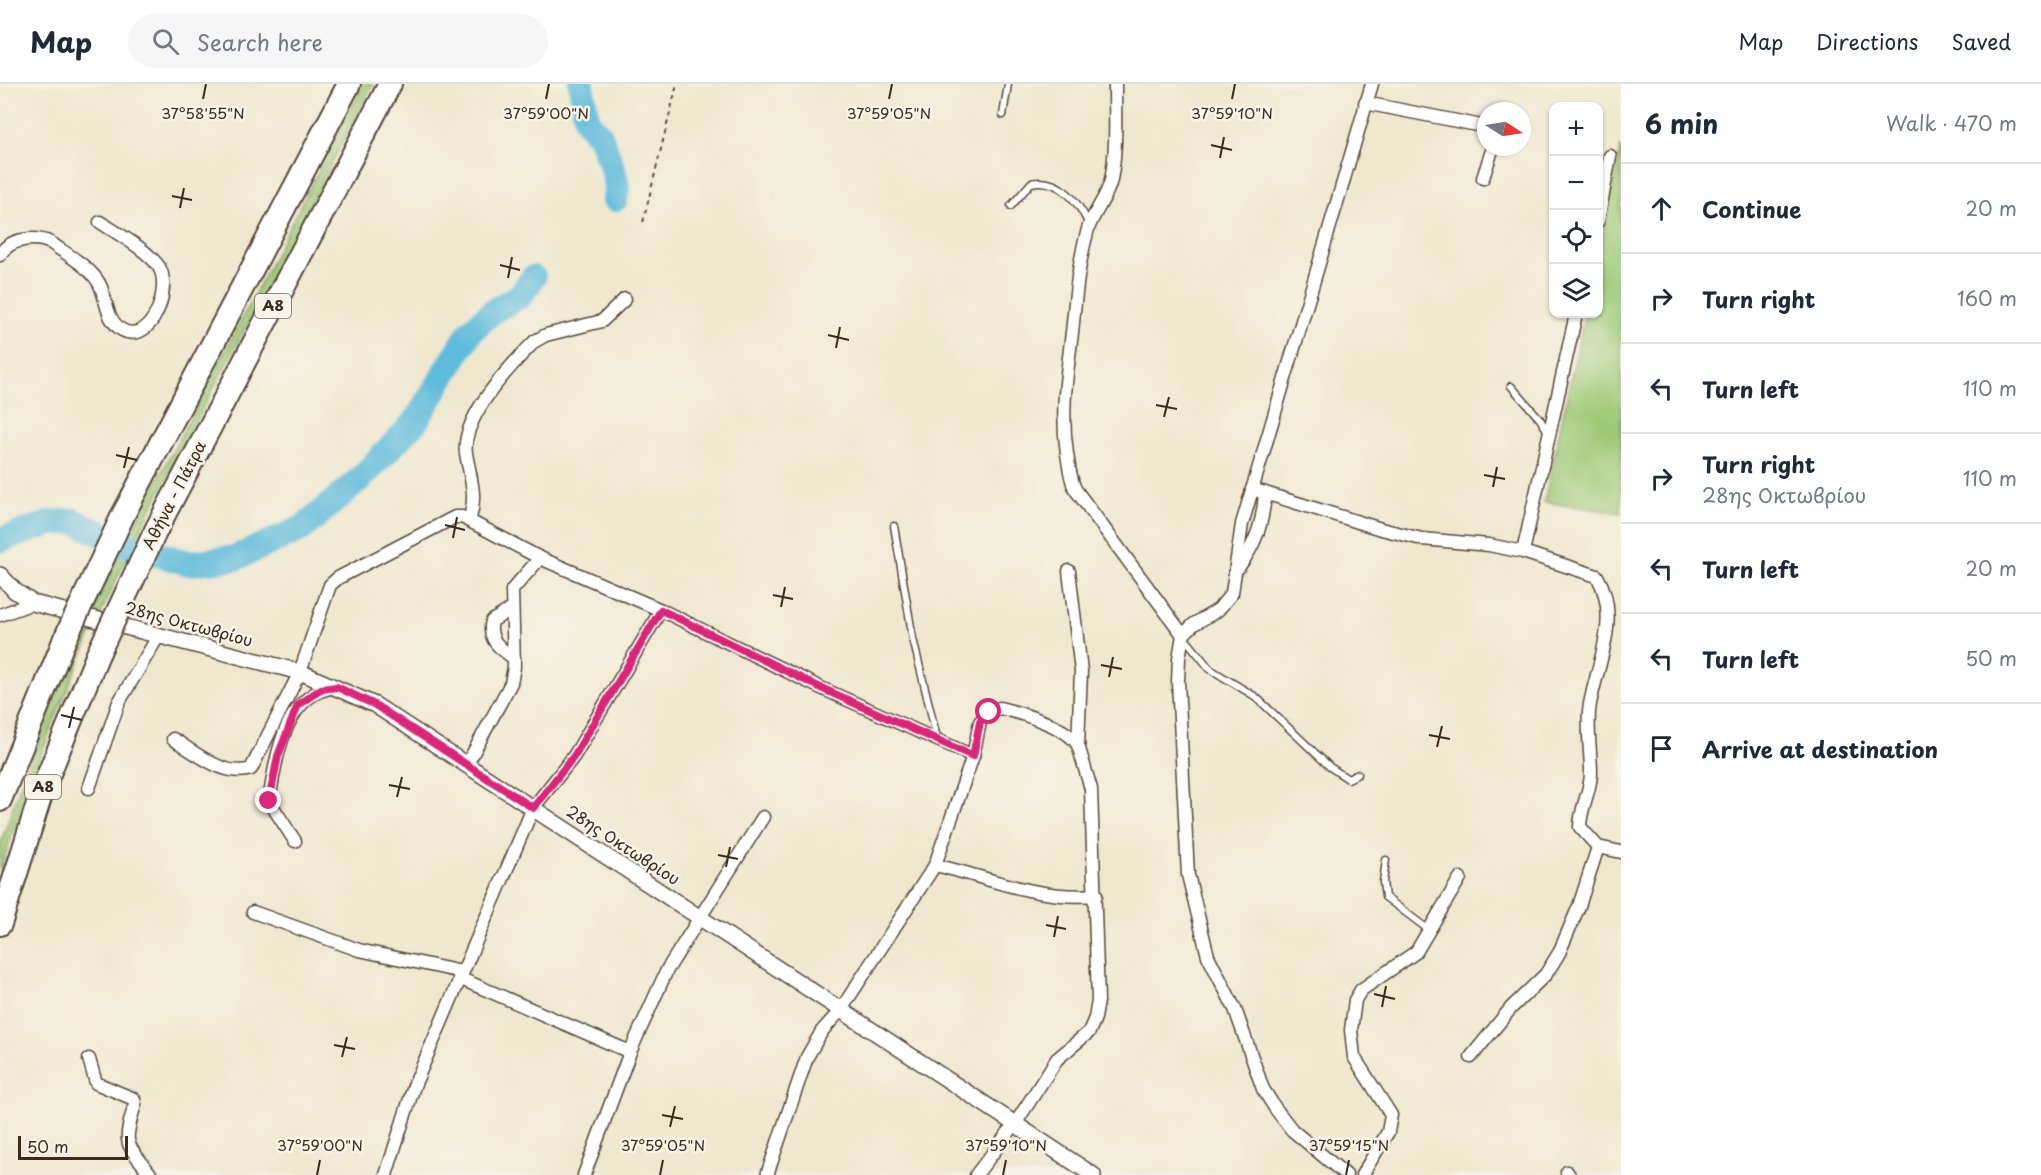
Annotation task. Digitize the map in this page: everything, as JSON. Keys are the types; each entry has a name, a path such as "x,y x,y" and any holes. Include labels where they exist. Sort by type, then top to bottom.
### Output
{"highway":[{"name":"Α8","path":"0,800 64,641 124,513 348,84"},
{"name":"Αθήνα - Πάτρα","path":"0,924 43,788 98,654 157,528 390,84"}],"street":[{"path":"1115,84 1115,152 1108,194 1089,226 1077,272 1063,399 1063,424 1071,480 1183,635"},
{"path":"1346,1175 1292,1130 1275,1108 1258,1077 1235,1009 1208,956 1201,936 1185,847 1184,758 1178,681 1183,635 1194,624 1218,610 1232,593 1242,524 1372,84"},
{"path":"1365,103 1477,124"},
{"path":"1483,178 1490,156"},
{"path":"1601,210 1610,156"},
{"path":"0,255 11,243 43,239 51,243 96,278 113,323 129,332 143,332 148,328 161,300 164,285 162,274 154,261 100,222"},
{"path":"469,521 475,496 466,440 482,404 535,341 546,335 602,321 625,299"},
{"path":"1523,552 1575,318"},
{"path":"1252,489 1336,516 1422,539 1489,545 1523,552 1597,576 1610,606 1611,632 1590,706 1588,746 1591,771 1580,817 1580,827 1598,847 1621,852"},
{"path":"1236,572 1257,537 1262,522 1264,493"},
{"path":"172,738 229,771 240,773 251,769 300,672 327,592 338,578 455,517 469,521 540,558 661,610 821,688 973,756"},
{"path":"466,766 511,683 514,658 512,590 540,558"},
{"path":"976,1175 1015,1124 1057,1059 1089,1032 1095,1018 1099,973 1091,789 1078,745 1081,671 1069,572"},
{"name":"28ης Οκτωβρίου","path":"1,577 33,603 300,672 375,705 1093,1175"},
{"path":"0,615 33,603"},
{"path":"511,609 492,621 490,628 495,643 514,658"},
{"path":"386,1175 410,1097 533,808 574,756 661,610"},
{"path":"89,788 119,702 159,634"},
{"path":"296,841 269,801 278,756 298,705 321,689 337,687"},
{"path":"767,1175 807,1057 822,1031 840,1011 935,865 973,756 980,722 989,712 1000,708 1062,731 1078,745"},
{"path":"584,1175 630,1052 667,970 763,817"},
{"path":"1471,1057 1511,1008 1546,974 1559,953 1579,906 1598,847"},
{"path":"935,865 1012,888 1060,897 1096,895"},
{"path":"1362,1175 1388,1132 1391,1122 1388,1109 1354,1057 1351,1015 1361,990 1416,952 1460,878"},
{"path":"253,912 359,950 461,975 630,1052"},
{"path":"89,1059 96,1083 128,1094 134,1099 127,1142 134,1156 151,1175"}],"lane":[{"path":"1002,115 1008,84"},
{"path":"1011,206 1031,183 1048,183 1076,201 1089,226"},
{"path":"1511,386 1540,419 1548,433"},
{"path":"894,526 913,639 937,739"},
{"path":"1183,635 1210,669 1256,697 1335,771 1348,779 1358,774"},
{"path":"1386,860 1383,882 1385,897 1430,930"}],"path":[{"path":"643,222 677,84"}],"green space":[{"path":"364,84 373,84 169,474 105,603 48,736 0,872 0,845 22,781 63,679 116,560"},
{"path":"1621,146 1621,513 1544,502 1584,318 1603,318 1603,231"}],"waterway":[{"path":"581,84 587,122 600,135 613,170 617,187 615,199"},
{"path":"0,540 51,523 73,521 128,546 189,563 235,558 303,528 361,478 416,421 470,332 493,311 520,296 533,278"}],"route":[{"path":"269,801 278,756 298,705 306,697 321,689 337,687 375,705 533,808 584,741 661,610 821,688 973,756 980,722 989,712"}]}
